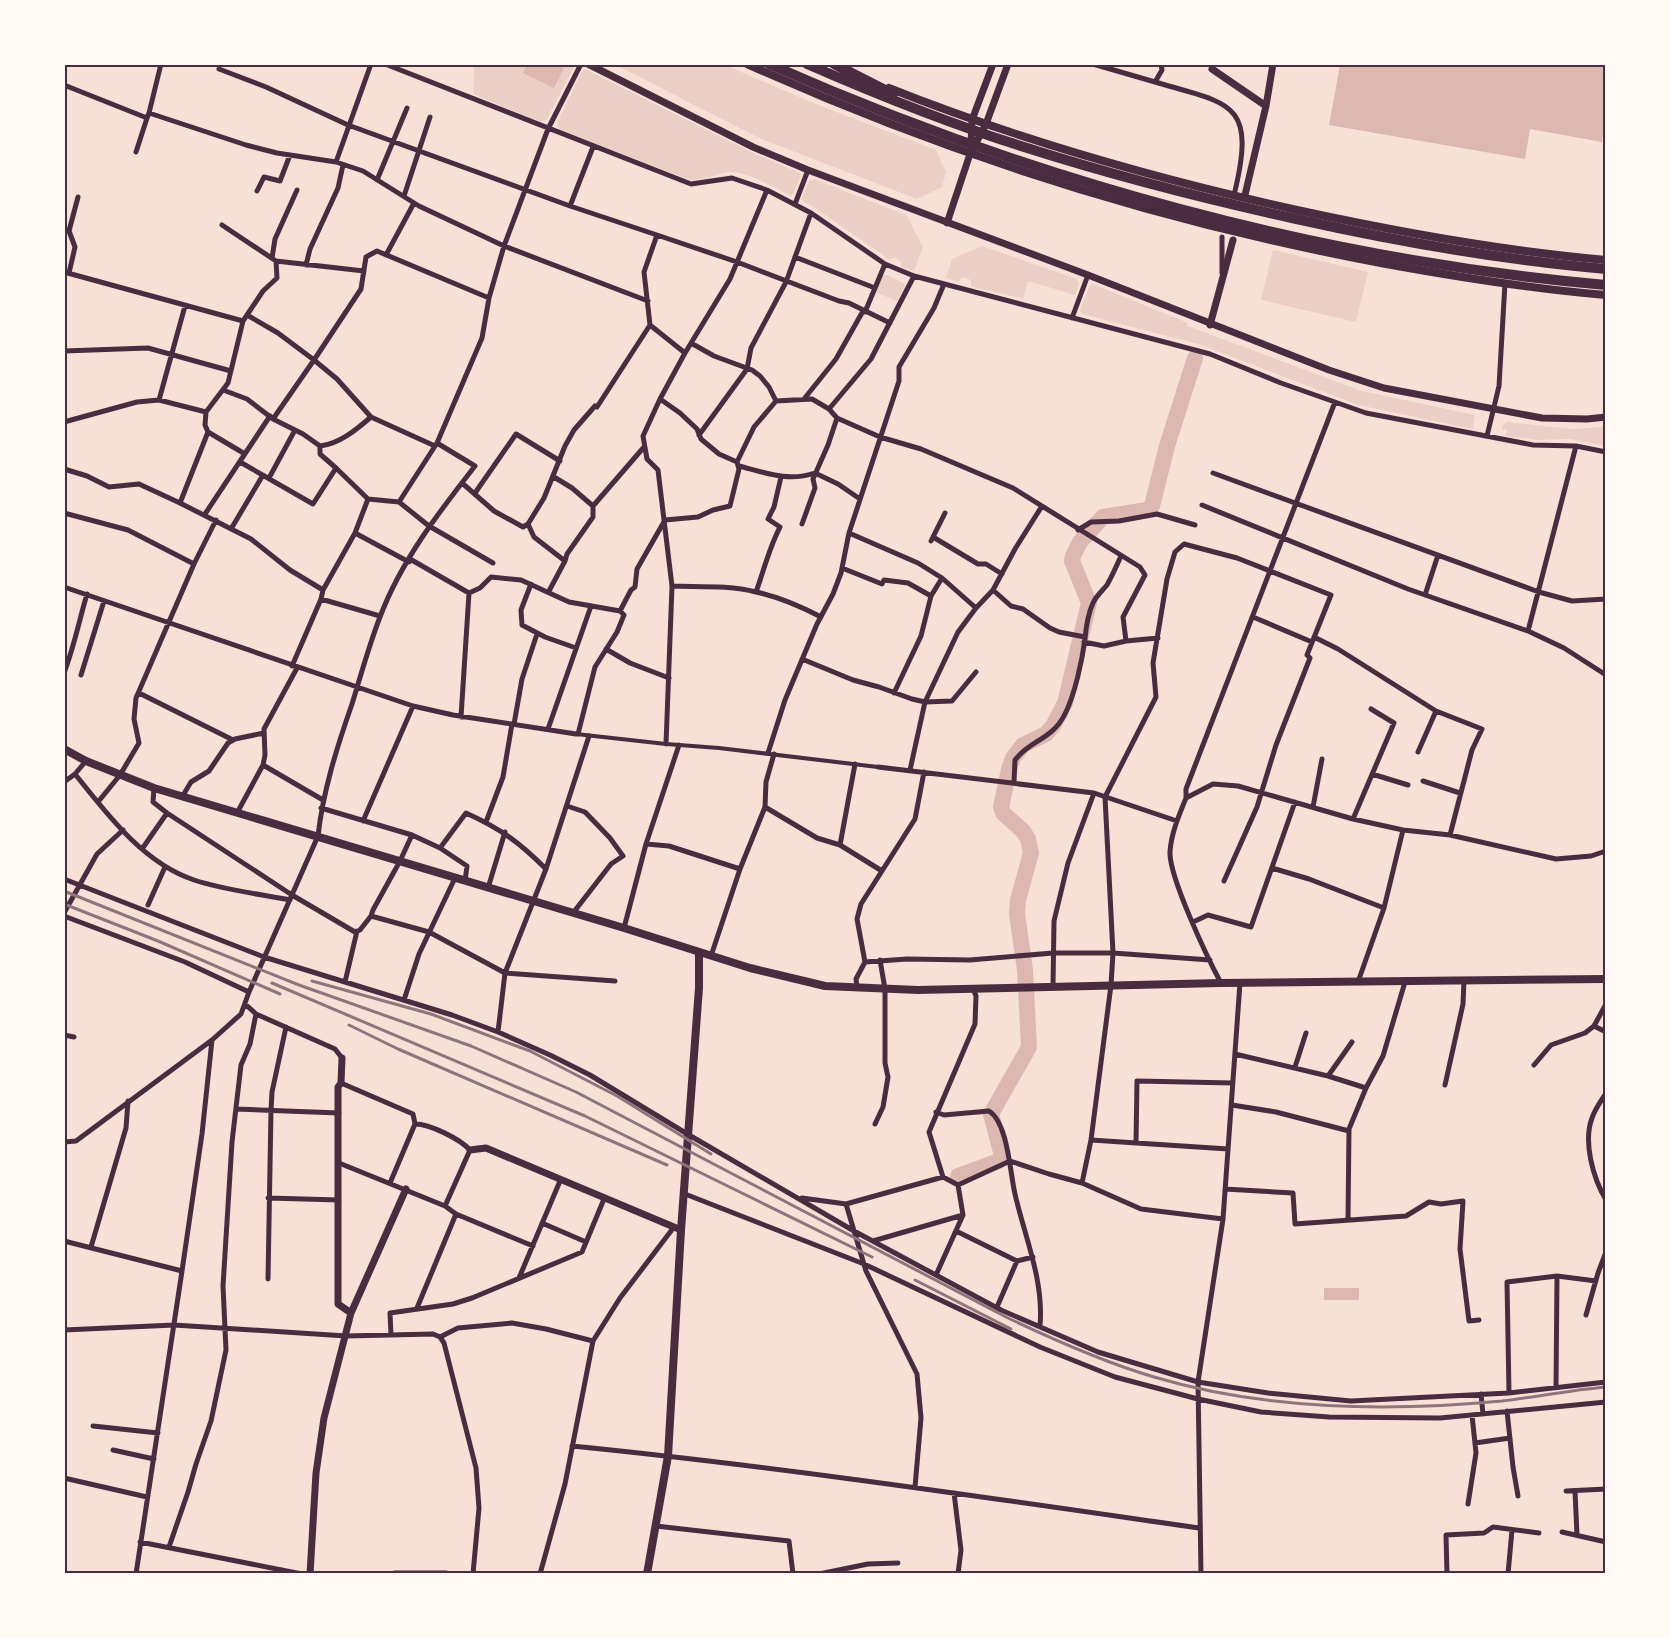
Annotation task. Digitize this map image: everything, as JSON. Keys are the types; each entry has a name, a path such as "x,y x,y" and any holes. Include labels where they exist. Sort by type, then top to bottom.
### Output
{"highway":[{"path":"769,64 868,107 941,135 1017,161 1170,206 1252,226 1420,261 1605,285"},
{"path":"807,64 946,120 1099,170 1176,191 1424,245 1605,269"},
{"path":"834,64 946,120"}],"main road":[{"path":"747,64 865,115 970,154 1092,194 1252,236 1347,257 1505,284 1605,295"},
{"path":"830,64 972,120 1092,159 1179,183 1348,221 1510,248 1605,260"},
{"path":"64,749 120,776 154,788 624,928 699,953 816,984 918,990 1221,983 1605,979"},
{"path":"646,1574 668,1455 678,1229 685,1194 699,988 699,953"}],"street":[{"path":"136,152 161,64"},
{"path":"336,162 370,64"},
{"path":"386,64 691,184 732,178 767,190 811,213 885,264 914,276 1210,354 1366,413 1533,445 1576,446 1605,452"},
{"path":"399,502 436,444 482,338 489,298 504,246 548,129 581,64"},
{"path":"588,64 753,147 807,170 1088,275 1210,325 1384,388 1542,418 1605,417"},
{"path":"970,154 972,120 993,64"},
{"path":"947,223 970,154 986,124 1008,64"},
{"path":"1092,64 1214,99 1228,107 1238,120 1242,132 1242,160 1234,191"},
{"path":"1155,82 1162,70 1161,64"},
{"path":"1245,195 1266,106 1273,64"},
{"path":"1214,66 1266,106"},
{"path":"219,69 266,87 348,124 570,206 737,262 786,282 849,303 890,323"},
{"path":"64,85 148,115 225,138 290,155 336,162 363,171 414,203 504,246 648,301"},
{"path":"377,180 407,108"},
{"path":"404,196 430,117"},
{"path":"570,206 593,147"},
{"path":"257,191 264,177 280,181 290,155"},
{"path":"306,266 310,249 338,188 343,165"},
{"path":"795,204 807,170"},
{"path":"245,454 208,432 205,425 206,412 228,383 243,321 262,291 277,278 274,259 275,239 297,190"},
{"path":"666,744 672,586 658,470 647,459 643,436 685,352 730,279 767,190"},
{"path":"78,197 69,231 75,247 67,273 243,321"},
{"path":"386,255 414,203"},
{"path":"699,435 747,369 752,348 786,282 811,213"},
{"path":"222,225 274,259 306,266 364,271"},
{"path":"462,483 494,511 522,527 528,524 554,477 564,446 574,430 596,406 650,325 644,272 657,235"},
{"path":"1222,237 1222,280"},
{"path":"1210,325 1233,240"},
{"path":"1508,260 1510,248"},
{"path":"205,514 245,454 314,360 361,289 366,257 377,251 489,298"},
{"path":"795,257 875,288"},
{"path":"804,399 836,359 864,311 885,264"},
{"path":"1488,436 1499,386 1507,272"},
{"path":"1072,318 1088,275"},
{"path":"829,409 871,359 914,276"},
{"path":"711,956 740,869 765,807 766,782 771,754 785,700 833,594 842,568 849,533 899,381 899,367 934,308 944,284"},
{"path":"159,400 185,306"},
{"path":"65,1142 76,1141 212,1040 241,1014 318,836 323,800 380,616 394,586 429,526 476,466 436,444 370,417 337,379 278,333 247,315"},
{"path":"650,325 685,352"},
{"path":"691,343 714,356 752,370 769,387 776,400"},
{"path":"64,351 148,348 231,371"},
{"path":"223,390 247,399 271,418 320,446 329,445 354,432 370,417"},
{"path":"660,399 697,429 700,439 719,454 738,464 781,477 800,478 815,474 838,484 860,498"},
{"path":"665,520 698,517 729,506 738,464 754,427 776,400 812,399 829,409 837,418 880,437 921,449 1013,488 1140,567 1144,575 1123,617 1126,641"},
{"path":"64,422 137,402 159,400 206,412"},
{"path":"1221,983 1174,879 1170,854 1177,821 1186,798 1186,789 1335,402"},
{"path":"802,524 815,488 813,479 837,418"},
{"path":"231,529 295,430"},
{"path":"180,503 208,432"},
{"path":"475,493 516,434 560,461"},
{"path":"320,446 320,454 369,499 399,502 429,526 493,563"},
{"path":"1528,631 1576,446"},
{"path":"549,591 567,554 593,517 593,506 644,447"},
{"path":"240,462 313,504 336,468"},
{"path":"64,469 87,476 109,487 139,484 205,514 250,539 291,570 323,590"},
{"path":"1213,473 1539,592 1572,601 1605,599"},
{"path":"554,477 572,488 593,506"},
{"path":"756,592 770,546 780,527 768,519 774,507 781,477"},
{"path":"237,813 263,765 266,755 264,733 295,667 323,590 356,533 369,499"},
{"path":"1202,505 1425,595 1528,631 1564,648 1605,675"},
{"path":"910,770 925,702 958,632 993,590 1042,506"},
{"path":"64,513 128,530 194,564"},
{"path":"945,513 932,539 1002,574"},
{"path":"1080,531 1091,522 1157,514 1195,525"},
{"path":"98,802 120,776 139,743 134,719 139,693 194,564 216,520"},
{"path":"620,611 631,590 635,587 637,569 665,520"},
{"path":"528,524 534,537 565,561"},
{"path":"356,533 469,593"},
{"path":"849,533 918,563 942,578 976,608"},
{"path":"1082,1183 1091,1140 1111,985 1113,952 1105,797 1156,697 1153,663 1167,579 1176,552 1184,544 1237,558 1270,573 1331,595 1307,655 1310,658 1275,745 1257,807 1224,881"},
{"path":"1425,595 1438,555"},
{"path":"1009,782 1015,760 1029,746 1040,742 1050,734 1065,714 1072,695 1082,638 1093,603 1107,584 1121,556"},
{"path":"842,568 882,584 884,580 908,583 930,596"},
{"path":"469,593 480,588 491,577 520,579 569,602 620,611 624,615 617,632 595,667 577,734"},
{"path":"894,693 921,636 930,596 942,578"},
{"path":"531,584 521,610 520,619 525,628 576,648"},
{"path":"672,586 756,592 797,605 821,617"},
{"path":"64,587 357,688 413,706 461,717 589,736 771,754 1094,793 1177,821"},
{"path":"993,590 1011,606 1023,609 1050,628 1104,646 1158,638"},
{"path":"461,717 469,593"},
{"path":"64,673 76,641 75,633 87,594"},
{"path":"321,599 380,616"},
{"path":"81,675 104,600"},
{"path":"548,729 591,606"},
{"path":"1253,617 1338,649 1436,711 1482,729 1472,750 1450,835"},
{"path":"486,822 503,777 522,679 537,634"},
{"path":"606,649 630,663 669,678"},
{"path":"802,659 853,680 925,702 952,702 976,672"},
{"path":"139,693 233,740"},
{"path":"363,821 413,706"},
{"path":"1353,819 1394,723 1371,709"},
{"path":"1418,752 1436,711"},
{"path":"182,796 191,782 209,771 223,748 233,740 264,733"},
{"path":"498,1032 505,973 546,869 589,736"},
{"path":"624,928 646,844 679,745"},
{"path":"1313,807 1322,759"},
{"path":"64,782 75,774 86,761"},
{"path":"840,845 855,764"},
{"path":"263,765 323,800"},
{"path":"857,987 856,979 866,962 857,919 861,904 915,819 924,772"},
{"path":"75,774 123,830 165,867 194,880 291,898"},
{"path":"1372,774 1408,785"},
{"path":"1423,781 1460,793"},
{"path":"1186,798 1213,784 1238,786 1353,819 1403,830 1450,835 1556,859 1591,856 1605,851"},
{"path":"154,788 153,802 166,813 291,898 357,931"},
{"path":"1053,986 1054,921 1068,863 1094,793"},
{"path":"1193,922 1208,915 1251,927 1295,802"},
{"path":"567,806 585,812 610,838 623,856 611,864 573,913"},
{"path":"765,807 818,838 840,845 882,871"},
{"path":"321,808 412,835 440,848 467,866 465,881"},
{"path":"142,849 166,813"},
{"path":"440,848 466,813 505,832 520,843 546,869"},
{"path":"123,830 97,854 64,915 185,962 249,992"},
{"path":"1358,982 1384,908 1403,830"},
{"path":"488,888 505,832"},
{"path":"345,982 357,931 372,916 412,835"},
{"path":"646,844 669,846 740,869"},
{"path":"148,905 165,867"},
{"path":"1272,868 1309,879 1384,908"},
{"path":"404,1000 419,954 455,878"},
{"path":"64,879 264,957 404,1000 498,1032 550,1054 590,1075 854,1231 997,1307 1098,1352 1198,1382 1268,1393 1351,1401 1509,1393 1605,1382"},
{"path":"372,916 429,932 505,973 615,981"},
{"path":"866,962 970,960 1053,953 1113,952 1210,960"},
{"path":"875,1124 883,1107 888,1077 885,1063 885,989 880,960"},
{"path":"1445,1085 1463,1004 1464,980"},
{"path":"1348,1220 1349,1131 1366,1088 1383,1056 1406,982"},
{"path":"1201,1574 1198,1382 1223,1219 1240,983"},
{"path":"944,1178 929,1132 975,1024 976,996 973,988"},
{"path":"245,1004 256,1014 334,1049 342,1058 341,1083 338,1087 338,1304 351,1313"},
{"path":"1534,1065 1551,1045 1585,1034 1594,1026 1605,1004"},
{"path":"168,1547 211,1421 226,1350 222,1307 232,1142 241,1065 250,1044 256,1014"},
{"path":"1594,1026 1605,1032"},
{"path":"268,1279 272,1092 286,1027"},
{"path":"1295,1067 1306,1033"},
{"path":"64,1035 74,1037"},
{"path":"136,1574 202,1134 212,1040"},
{"path":"1328,1076 1352,1042"},
{"path":"1235,1054 1295,1067 1366,1088"},
{"path":"1136,1143 1137,1082 1233,1083"},
{"path":"341,1083 413,1114 415,1124 390,1183"},
{"path":"1605,1093 1592,1119 1590,1131 1590,1161 1605,1200"},
{"path":"91,1247 126,1128 128,1101"},
{"path":"1232,1105 1275,1112 1349,1131"},
{"path":"236,1109 339,1113"},
{"path":"936,1112 944,1115 992,1113 999,1123 1010,1161 1015,1193 1034,1257 1042,1307 1040,1326"},
{"path":"415,1124 423,1124 463,1142 470,1149 484,1148 678,1229 620,1298 593,1341 565,1484 540,1574"},
{"path":"1091,1140 1228,1149"},
{"path":"445,1206 470,1149"},
{"path":"958,1185 1010,1161 1082,1183 1141,1209 1223,1219"},
{"path":"339,1163 380,1182 390,1183 445,1206 456,1214 533,1246"},
{"path":"797,1197 846,1204 944,1178 958,1185"},
{"path":"519,1278 560,1181"},
{"path":"936,1275 963,1215 958,1185"},
{"path":"1225,1189 1293,1193 1295,1224 1406,1216 1429,1202 1441,1204 1463,1201 1460,1249 1469,1321 1479,1320"},
{"path":"310,1574 316,1473 324,1418 351,1313 406,1190"},
{"path":"685,1194 864,1264 1040,1347 1115,1377 1198,1399 1261,1412 1329,1417 1440,1418 1605,1402"},
{"path":"268,1198 339,1200"},
{"path":"391,1335 390,1313 453,1304 582,1252 604,1199"},
{"path":"846,1204 864,1264 917,1374 921,1419 915,1487"},
{"path":"417,1308 456,1214"},
{"path":"873,1241 963,1215"},
{"path":"542,1223 586,1242"},
{"path":"956,1231 1017,1261 1034,1257"},
{"path":"64,1241 182,1271"},
{"path":"1586,1315 1605,1252"},
{"path":"997,1307 1017,1261"},
{"path":"1509,1393 1507,1282 1557,1276 1596,1281"},
{"path":"1556,1388 1557,1276"},
{"path":"440,1337 458,1328 512,1323 593,1341"},
{"path":"64,1330 174,1325 346,1336 433,1334 440,1337 444,1343 476,1468 479,1508 473,1574"},
{"path":"1481,1394 1483,1414"},
{"path":"1507,1411 1518,1496"},
{"path":"1468,1504 1476,1452 1472,1415"},
{"path":"93,1426 158,1433"},
{"path":"1475,1443 1510,1438"},
{"path":"572,1446 668,1455 915,1487 1199,1528"},
{"path":"113,1449 154,1459"},
{"path":"64,1478 147,1497"},
{"path":"1566,1491 1605,1489"},
{"path":"1575,1491 1577,1535"},
{"path":"954,1493 961,1550 958,1574"},
{"path":"656,1526 789,1541 793,1574"},
{"path":"1447,1574 1446,1535 1484,1533 1493,1527 1539,1533"},
{"path":"1508,1574 1512,1530"},
{"path":"1562,1532 1605,1542"},
{"path":"140,1542 302,1574"},
{"path":"819,1574 868,1563 898,1563"},
{"path":"395,1574 446,1574"}],"shaded area":[{"path":"573,64 574,67 547,119 541,122 473,94 474,65"},
{"path":"527,65 556,65 564,68 554,88 523,73"},
{"path":"616,65 725,65 811,102 936,150 946,172 942,187 917,199 759,138"},
{"path":"1340,65 1605,65 1605,120 1602,142 1530,129 1525,159 1329,125"},
{"path":"585,69 749,151 800,173 801,176 793,194 791,196 760,180 736,172 690,180 560,130 557,123"},
{"path":"814,179 906,215 923,247 914,271 901,267 901,262 894,257 890,260 803,202 802,198 809,181"},
{"path":"982,246 1077,279 1079,284 1075,295 1028,281 1023,299 971,286 971,280 962,277 958,282 946,278 952,259"},
{"path":"1273,250 1368,272 1356,322 1261,300"},
{"path":"883,275 905,284 897,301 875,292"},
{"path":"1093,284 1188,323 1187,326 1362,391 1475,415 1473,429 1358,405 1198,344 1082,314 1080,310 1090,285"},
{"path":"1507,422 1571,429 1605,427 1605,446 1569,439 1537,440 1506,436 1507,430 1502,429"},
{"path":"1324,1288 1359,1288 1359,1300 1324,1300"}],"waterway":[{"path":"958,1176 999,1161 1002,1156 991,1114 1029,1047 1025,970 1017,914 1018,900 1031,853 1028,839 1023,831 1003,813 1001,807 1009,769 1013,758 1023,745 1046,734 1053,726 1065,703 1089,603 1072,561 1073,556 1080,542 1103,517 1147,510 1152,506 1167,446 1195,358"}],"railway":[{"path":"64,891 299,985 471,1046 576,1092 1006,1317 1116,1365 1196,1388 1282,1402 1326,1406 1414,1407 1502,1401 1606,1387"},
{"path":"64,904 158,941 280,994"},
{"path":"312,981 431,1014 530,1051 617,1096 711,1154"},
{"path":"272,983 585,1116 872,1257"},
{"path":"349,1025 398,1049 667,1165"},
{"path":"915,1280 1011,1329"}]}
